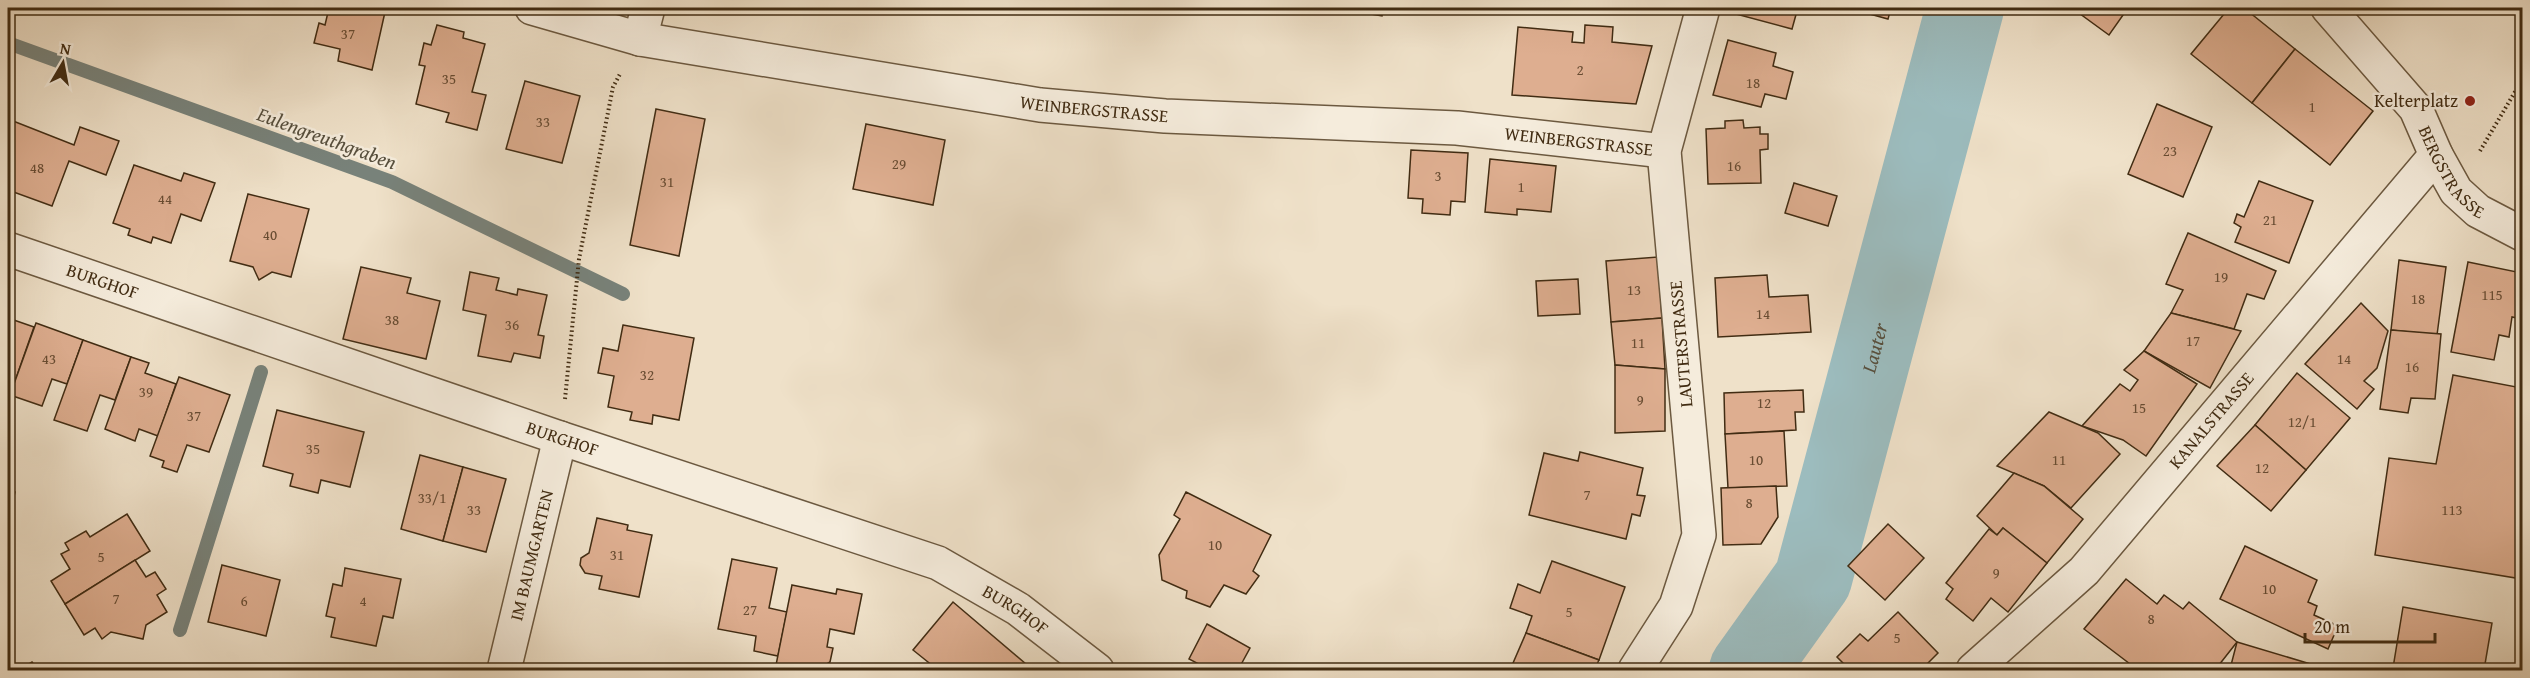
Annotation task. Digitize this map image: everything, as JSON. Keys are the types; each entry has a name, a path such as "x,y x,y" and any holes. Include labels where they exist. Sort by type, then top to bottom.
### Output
{"street":[{"name":"WEINBERGSTRASSE","path":"532,8 640,39 1040,105 1165,117 1457,128 1664,152"},
{"path":"640,39 648,8"},
{"name":"LAUTERSTRASSE","path":"1635,670 1676,606 1699,535 1664,152 1703,8"},
{"name":"BERGSTRASSE","path":"2329,8 2416,109 2436,155 2456,191 2478,211 2523,234"},
{"name":"KANALSTRASSE","path":"1973,670 2084,570 2436,155"},
{"name":"BURGHOF","path":"8,249 560,438 938,563 1018,609 1097,670"},
{"name":"IM BAUMGARTEN","path":"504,670 560,438"}],"path":[{"path":"560,438 560,419 567,394 579,260 613,87 640,39"},
{"path":"2456,191 2523,80"}],"building":[{"path":"329,8 365,8 385,12 372,70 338,61 340,49 314,43 319,23 325,25"},
{"path":"1352,8 1383,8 1382,16 1353,11"},
{"path":"1738,8 1812,8 1811,14 1797,11 1792,29 1736,14"},
{"path":"1848,8 1891,8 1888,19"},
{"path":"2072,8 2128,8 2109,35"},
{"path":"2229,8 2244,8 2295,49 2252,103 2191,54"},
{"path":"437,25 464,32 463,38 485,44 472,92 486,95 477,130 446,122 449,113 416,104 425,66 419,65 424,43 431,45"},
{"path":"1585,25 1613,27 1612,42 1652,46 1636,104 1512,95 1518,27 1573,32 1572,42 1584,43"},
{"path":"1728,40 1776,53 1773,66 1793,72 1786,99 1765,94 1761,107 1713,95"},
{"path":"2295,49 2373,111 2330,165 2252,103"},
{"path":"525,81 580,96 562,163 506,149"},
{"path":"2157,104 2212,127 2183,197 2128,174"},
{"path":"656,109 705,119 679,256 630,245"},
{"path":"8,119 74,145 80,127 119,141 106,175 69,161 52,206 8,190"},
{"path":"1743,120 1744,128 1760,127 1760,134 1768,134 1768,149 1760,150 1761,183 1708,184 1706,129 1725,128 1725,121"},
{"path":"866,124 945,140 933,205 853,189"},
{"path":"1411,150 1468,153 1465,202 1451,201 1450,215 1422,213 1423,199 1408,198"},
{"path":"1490,159 1556,166 1551,212 1517,209 1517,215 1485,212"},
{"path":"134,165 181,181 184,173 215,183 201,221 181,214 171,243 153,237 151,243 128,235 130,229 113,223"},
{"path":"2259,181 2313,201 2289,263 2235,242 2241,227 2234,223 2237,214 2244,217"},
{"path":"1794,183 1837,196 1828,226 1785,213"},
{"path":"248,194 309,209 291,277 272,272 259,280 253,267 230,261"},
{"path":"2188,233 2276,271 2264,299 2247,294 2234,329 2171,313 2183,290 2166,284"},
{"path":"1658,257 1662,318 1611,322 1606,261"},
{"path":"2399,260 2446,267 2437,335 2391,330"},
{"path":"2468,262 2522,273 2522,319 2512,317 2509,337 2499,335 2494,360 2451,352"},
{"path":"361,267 411,278 407,293 440,301 426,359 343,339"},
{"path":"470,272 499,278 496,290 517,295 518,289 547,295 538,335 544,336 540,358 514,353 511,362 478,356 486,315 463,310"},
{"path":"1767,275 1769,297 1808,295 1811,332 1718,337 1715,278"},
{"path":"1578,279 1580,314 1538,316 1536,281"},
{"path":"2361,303 2388,331 2377,368 2364,381 2374,389 2357,409 2305,364"},
{"path":"2171,313 2241,331 2210,388 2144,351"},
{"path":"8,318 34,327 15,381 8,378"},
{"path":"1662,318 1665,369 1615,365 1611,322"},
{"path":"36,323 83,340 67,384 52,379 42,406 10,395"},
{"path":"623,325 694,338 679,420 653,415 652,424 630,420 632,412 608,407 614,376 598,373 603,348 618,351"},
{"path":"2391,330 2441,334 2435,399 2411,398 2408,413 2380,409"},
{"path":"83,340 131,357 115,400 100,395 87,431 54,420"},
{"path":"2144,351 2197,384 2146,456 2123,440 2082,426 2120,384 2130,391 2138,380 2124,370"},
{"path":"131,357 149,363 145,373 176,384 158,436 139,429 135,441 105,429"},
{"path":"1615,365 1665,369 1665,431 1615,433"},
{"path":"2297,373 2350,418 2306,470 2255,425"},
{"path":"2453,375 2522,388 2522,579 2375,555 2389,458 2436,464"},
{"path":"179,377 230,395 209,452 187,445 177,472 162,467 164,461 150,456"},
{"path":"1803,390 1804,412 1795,412 1796,430 1725,434 1724,393"},
{"path":"277,410 364,432 350,487 321,480 318,493 290,486 293,474 263,466"},
{"path":"2049,412 2098,433 2120,454 2071,508 2044,486 1997,466"},
{"path":"2255,425 2306,470 2271,511 2217,466"},
{"path":"1784,431 1787,486 1728,488 1725,434"},
{"path":"1580,452 1643,468 1637,495 1645,496 1640,516 1632,514 1626,539 1529,515 1544,453 1578,461"},
{"path":"420,455 463,467 443,541 401,529"},
{"path":"463,467 506,479 486,552 443,541"},
{"path":"2014,473 2044,486 2083,519 2047,563 2003,528 1997,535 1977,516"},
{"path":"1776,486 1778,517 1761,544 1723,545 1721,488"},
{"path":"8,490 15,492 8,521"},
{"path":"1186,492 1271,535 1253,571 1259,576 1246,594 1224,585 1210,607 1186,598 1187,591 1162,580 1159,555 1180,519 1174,515"},
{"path":"127,514 150,551 65,604 51,581 70,569 61,554 69,550 65,543 86,531 90,537"},
{"path":"597,518 628,525 627,530 652,535 639,597 599,589 602,576 585,573 580,565 581,558 589,553"},
{"path":"8,521 14,530 8,534"},
{"path":"1888,524 1924,558 1885,600 1848,566"},
{"path":"2003,528 2047,563 2008,612 1991,598 1973,621 1946,599 1953,589 1946,583 1989,529 1997,535"},
{"path":"2245,546 2317,580 2308,602 2317,606 2314,615 2338,626 2328,649 2220,599"},
{"path":"732,559 777,568 769,608 787,612 778,656 754,651 756,636 718,629"},
{"path":"135,560 146,577 155,572 166,589 157,595 167,612 146,625 143,639 111,632 102,639 95,628 84,635 65,604"},
{"path":"1552,561 1625,587 1599,660 1526,633 1532,616 1510,608 1518,584 1540,593"},
{"path":"222,565 280,580 266,636 208,622"},
{"path":"345,568 401,579 393,618 383,616 376,646 331,637 335,618 326,616 333,584 342,586"},
{"path":"2126,579 2157,604 2164,595 2183,609 2189,602 2237,642 2215,670 2138,670 2084,629"},
{"path":"792,585 836,594 837,589 862,594 854,634 830,629 827,647 833,648 830,662 817,670 775,670"},
{"path":"953,602 1033,670 938,670 913,650"},
{"path":"2403,607 2492,623 2484,670 2393,668"},
{"path":"1898,612 1938,653 1921,670 1850,670 1837,657 1860,634 1868,641"},
{"path":"1207,624 1250,648 1238,670 1210,670 1189,659"},
{"path":"1526,633 1599,660 1594,670 1510,670"},
{"path":"2237,642 2314,665 2313,670 2230,669"},
{"path":"32,662 38,670 19,670"},
{"path":"573,667 590,670 572,670"}],"waterway":[{"name":"Lauter","path":"1748,670 1813,579 1965,8"},
{"name":"Eulengreuthgraben","path":"8,43 392,182 623,294"},
{"path":"180,630 261,372"}],"place":[{"name":"Kelterplatz","path":"2470,101"}]}
